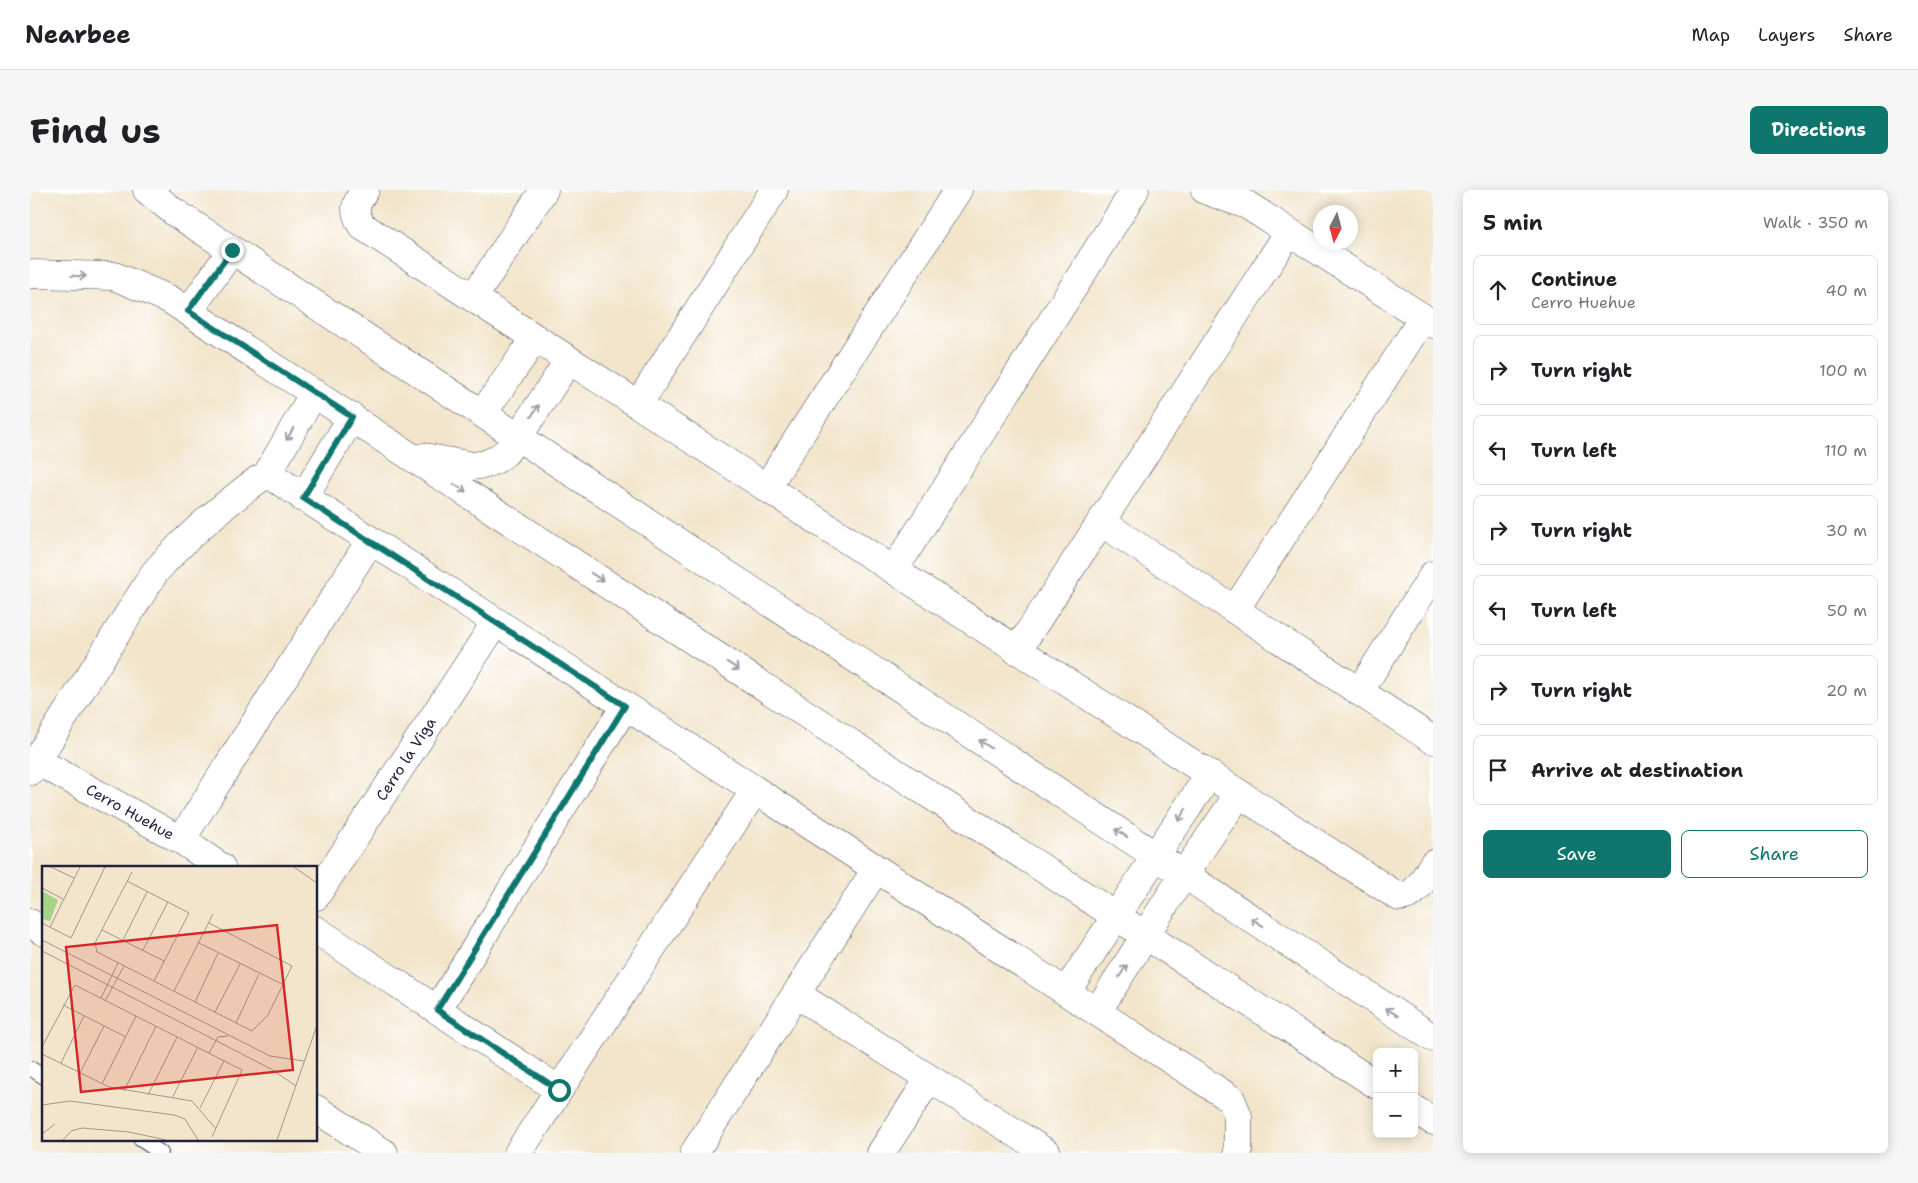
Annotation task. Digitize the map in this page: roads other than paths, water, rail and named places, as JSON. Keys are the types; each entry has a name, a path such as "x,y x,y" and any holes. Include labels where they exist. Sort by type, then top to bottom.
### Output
{"street":[{"path":"148,190 174,212 1433,1038"},
{"path":"365,190 355,205 356,216 362,226 1399,897 1406,897 1414,893 1433,864"},
{"path":"473,298 544,190"},
{"path":"638,405 774,190"},
{"path":"766,488 958,190"},
{"path":"894,570 1135,190"},
{"path":"1205,190 1247,205 1428,321 1235,610"},
{"path":"1018,650 1289,232"},
{"path":"188,311 232,250"},
{"path":"30,274 114,276 169,298 1145,935 1373,1081"},
{"path":"483,414 535,338"},
{"path":"408,454 457,465 473,466 486,464 497,459 505,453 518,437 568,360"},
{"path":"266,476 314,393"},
{"path":"303,498 352,417"},
{"path":"34,766 155,572 171,553 214,512 259,479 266,476 273,477 1230,1099 1238,1116 1238,1153"},
{"path":"1101,522 1433,740"},
{"path":"181,840 370,540"},
{"path":"1359,692 1433,575"},
{"name":"Cerro la Viga","path":"318,893 496,622"},
{"path":"437,1010 625,706"},
{"name":"Cerro Huehue","path":"34,766 181,840 220,866"},
{"path":"1066,992 1209,774"},
{"path":"518,1153 755,790"},
{"path":"1098,1012 1184,874 1239,794"},
{"path":"694,1153 876,869"},
{"path":"30,923 42,931"},
{"path":"318,931 559,1090"},
{"path":"796,994 1047,1153"},
{"path":"881,1153 929,1079"},
{"path":"318,1110 384,1153"},
{"path":"1418,1112 1433,1121"}],"lane":[{"path":"30,1068 42,1076"},
{"path":"142,1140 161,1153"}]}
